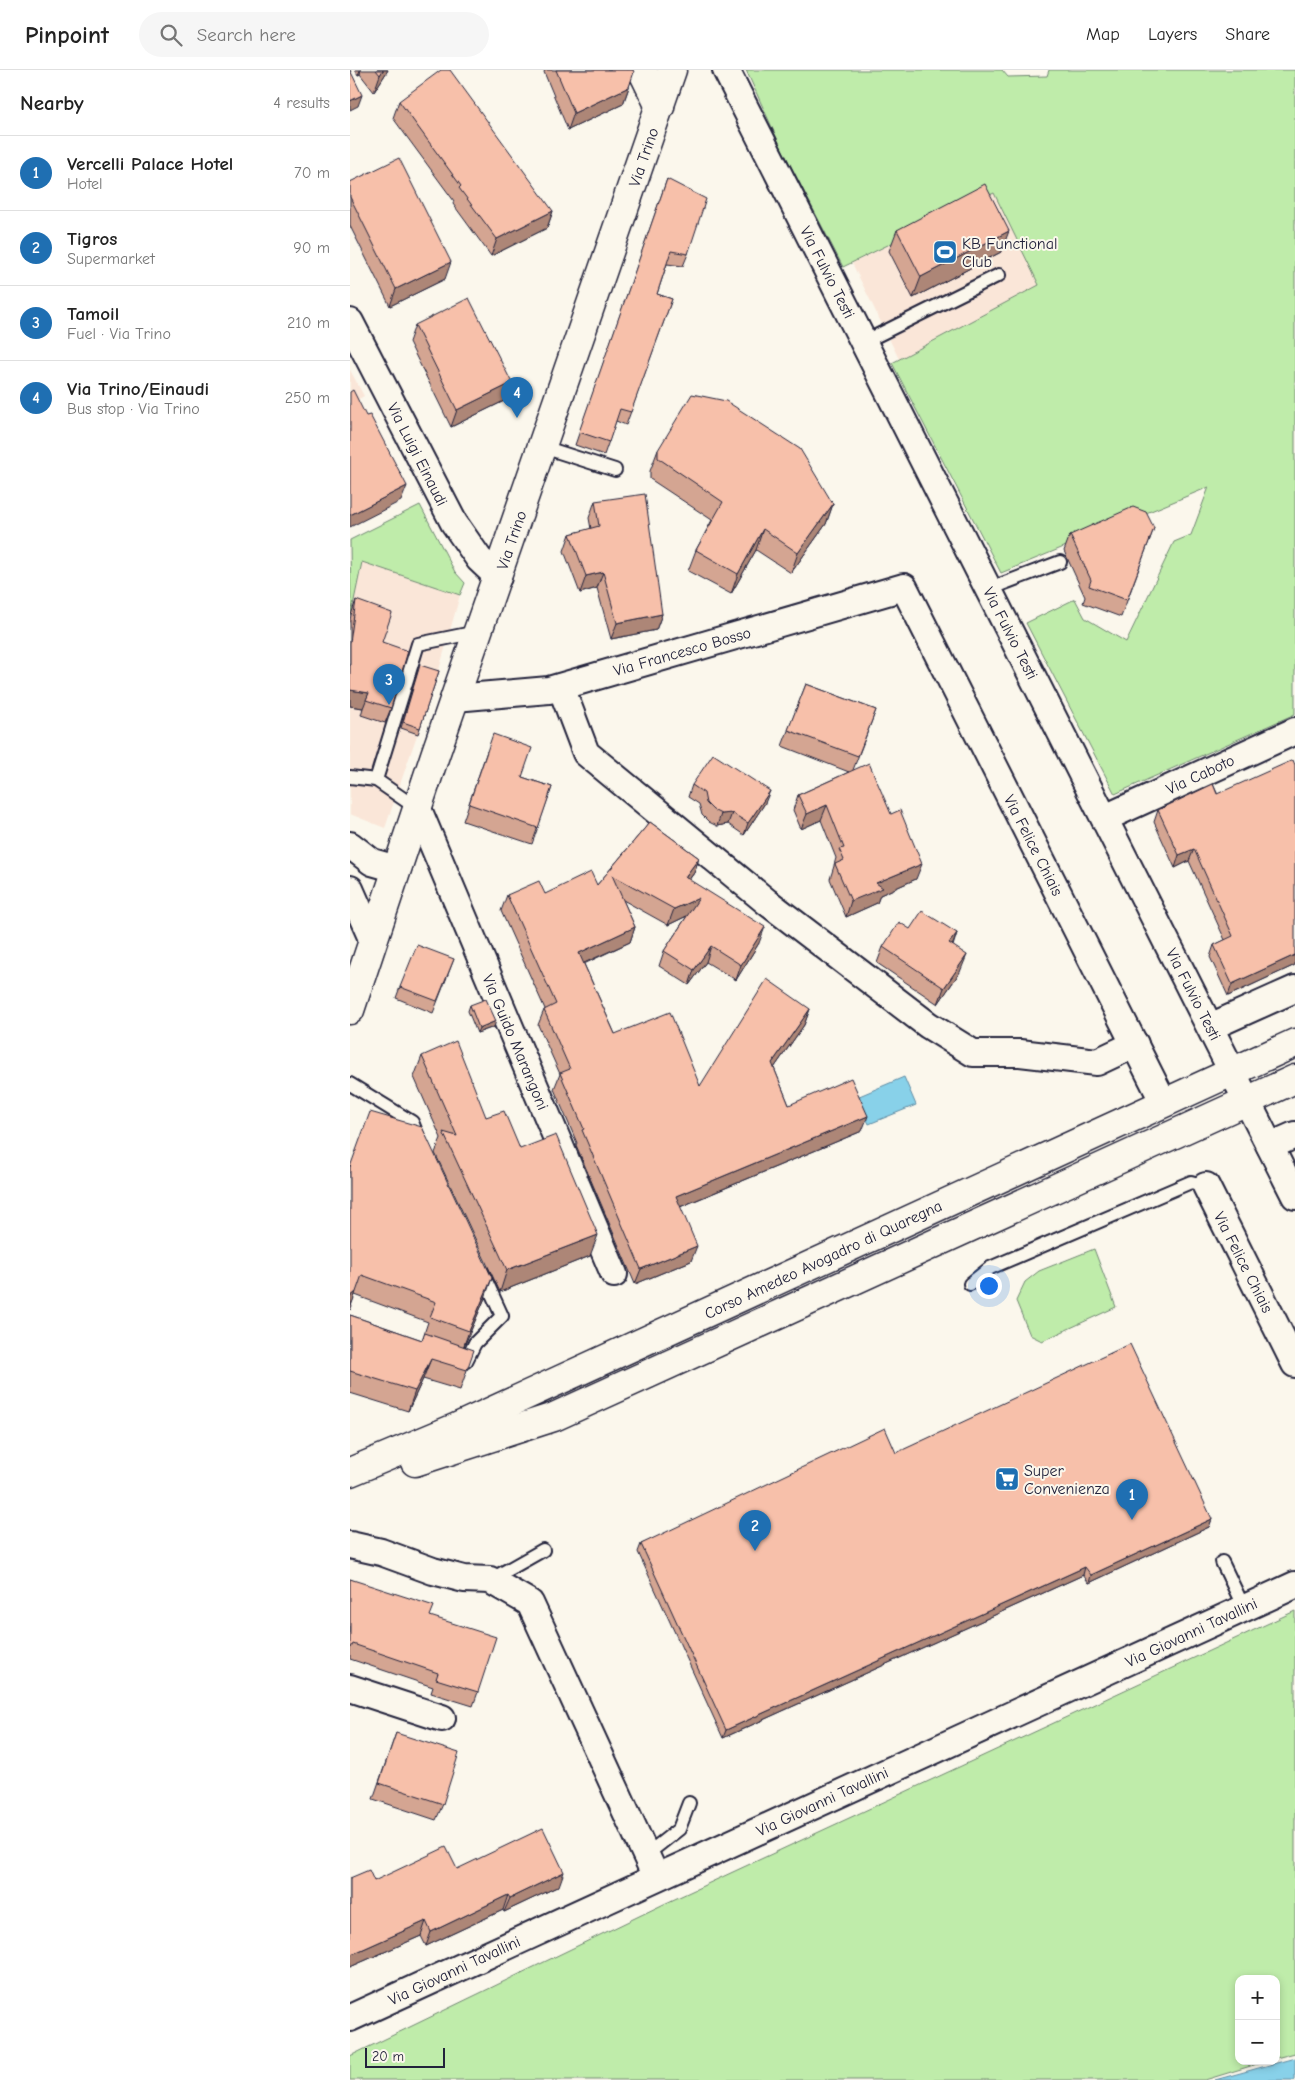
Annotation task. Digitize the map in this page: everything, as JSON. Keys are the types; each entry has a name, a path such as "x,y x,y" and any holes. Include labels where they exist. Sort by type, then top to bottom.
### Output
{"main road":[{"path":"642,70 660,106"},
{"name":"Via Trino","path":"350,1010 455,698 672,70"},
{"name":"Corso Amedeo Avogadro di Quaregna","path":"350,1472 455,1428 1295,1043"},
{"name":"Corso Amedeo Avogadro di Quaregna","path":"350,1486 363,1480 554,1417 1295,1079"}],"street":[{"name":"Via Fulvio Testi","path":"726,70 1295,1196"},
{"name":"Via Luigi Einaudi","path":"350,322 454,523 479,559 498,577"},
{"name":"Via Francesco Bosso","path":"455,698 549,690 904,587"},
{"name":"Via Felice Chiais","path":"904,587 1164,1103"},
{"path":"561,686 586,753 767,902 928,1025 965,1049 973,1053 1020,1053 1097,1062 1135,1044"},
{"name":"Via Caboto","path":"1105,818 1292,741"},
{"name":"Via Guido Marangoni","path":"418,809 614,1274"},
{"path":"350,846 372,862 397,869"},
{"path":"350,889 373,941"},
{"path":"1210,1027 1295,989"},
{"path":"1270,1146 1295,1135"},
{"name":"Via Felice Chiais","path":"1206,1186 1295,1364"},
{"path":"350,1545 381,1552 433,1571 464,1579 490,1580 530,1603 651,1866"},
{"name":"Via Giovanni Tavallini","path":"350,2018 651,1866 1295,1585"},
{"path":"350,1688 442,1718"}],"lane":[{"path":"864,342 999,275"},
{"path":"543,447 615,470"},
{"path":"989,588 1060,562"},
{"path":"376,780 418,644 479,631"},
{"path":"350,777 376,780 418,809"},
{"path":"350,1084 412,1122 424,1148"},
{"path":"970,1284 990,1268 1191,1182 1206,1186"},
{"path":"448,1355 466,1362 475,1343 502,1316 477,1263"},
{"path":"490,1580 544,1550"},
{"path":"1222,1562 1244,1608"},
{"path":"651,1866 679,1829 688,1803"}],"shaded area":[{"path":"994,193 1040,285 899,359 852,263"},
{"path":"350,370 364,396 350,404"},
{"path":"362,562 460,595 437,677 385,828 350,814 350,620"}],"green space":[{"path":"746,70 1002,70 1008,77 1047,76 1049,70 1295,70 1295,714 1115,794 1026,623 1075,599 1085,618 1126,642 1174,542 1191,535 1209,487 1001,573 892,363 1039,285 994,193 843,267 780,145"},
{"path":"420,505 455,572 465,583 460,595 362,562 351,615 350,540"},
{"path":"1094,1249 1116,1307 1042,1341 1030,1335 1016,1301 1025,1282 1039,1271"},
{"path":"1295,1611 1295,2053 1280,2057 1280,1975 1235,1975 1235,2065 1254,2065 1205,2080 350,2080 350,2056 664,1904"}],"water":[{"path":"904,1077 916,1105 869,1124 857,1097"},
{"path":"1295,2058 1295,2080 1215,2080 1269,2065 1280,2065 1280,2062"}],"building":[{"path":"350,70 362,95 350,101"},
{"path":"376,70 383,70 380,75"},
{"path":"441,70 450,70 553,211 497,239 399,101"},
{"path":"556,70 633,70 634,72 629,87 574,113"},
{"path":"399,158 451,262 396,289 350,197 350,182"},
{"path":"667,179 706,199 688,254 671,251 657,294 672,299 631,412 620,409 609,442 579,432"},
{"path":"985,184 1009,231 921,277 897,230"},
{"path":"469,298 512,383 457,410 415,325"},
{"path":"353,390 366,416 370,415 407,486 350,515 350,392"},
{"path":"692,394 726,401 800,449 833,504 798,553 763,529 738,574 696,550 723,502 658,458 658,450"},
{"path":"645,494 662,614 617,623 603,572 586,576 570,534 599,526 595,501"},
{"path":"1133,507 1146,512 1154,528 1127,600 1089,586 1091,580 1070,535"},
{"path":"356,600 392,613 382,642 408,651 391,708 366,700 369,693 350,690 350,643"},
{"path":"420,665 439,671 420,728 403,722"},
{"path":"806,684 876,710 858,756 788,730"},
{"path":"493,734 532,748 522,777 552,787 538,828 469,804"},
{"path":"713,754 770,791 748,823 732,813 721,814 713,810 706,803 704,793 692,785"},
{"path":"1293,760 1295,765 1295,955 1232,984 1214,945 1233,936 1194,849 1179,855 1158,810 1213,784 1217,794"},
{"path":"869,763 891,814 900,810 922,864 876,883 883,888 851,901 835,864 844,860 839,849 844,848 827,805 807,814 798,795"},
{"path":"650,822 699,858 685,877 765,927 741,965 711,946 694,970 664,951 699,898 674,909 612,875 635,927 579,953 615,1034 670,1012 700,1086 767,979 810,1009 772,1063 789,1105 851,1078 868,1116 676,1196 697,1246 641,1269 560,1073 570,1069 544,1010 556,1004 507,895 539,881 545,894 591,872 597,885"},
{"path":"922,911 957,933 949,943 967,955 944,988 883,947 899,922 910,929"},
{"path":"417,945 454,959 437,1001 400,987"},
{"path":"486,999 496,1021 479,1028 470,1005"},
{"path":"456,1041 486,1117 504,1111 520,1149 556,1135 598,1235 507,1270 443,1132 457,1136 422,1056"},
{"path":"370,1112 422,1127 492,1278 469,1331 430,1317 436,1302 362,1275 356,1292 350,1297 350,1167"},
{"path":"350,1315 422,1340 425,1333 474,1350 467,1370 431,1359 415,1391 350,1371"},
{"path":"1130,1344 1212,1519 1091,1575 1085,1567 726,1730 641,1544 885,1428 896,1453"},
{"path":"350,1579 434,1606 430,1616 496,1637 478,1692 436,1679 438,1673 353,1644 350,1648"},
{"path":"396,1733 459,1753 443,1804 379,1783"},
{"path":"543,1828 564,1872 510,1898 508,1895 431,1932 426,1921 350,1955 350,1878 369,1870 374,1881 446,1847 457,1869"}],"place":[{"name":"KB Functional Club","path":"945,252"},
{"name":"Via Trino/Einaudi","path":"517,418"},
{"name":"Tamoil","path":"389,705"},
{"name":"Super Convenienza","path":"1007,1479"},
{"name":"Vercelli Palace Hotel","path":"1132,1520"},
{"name":"Tigros","path":"755,1551"}]}
